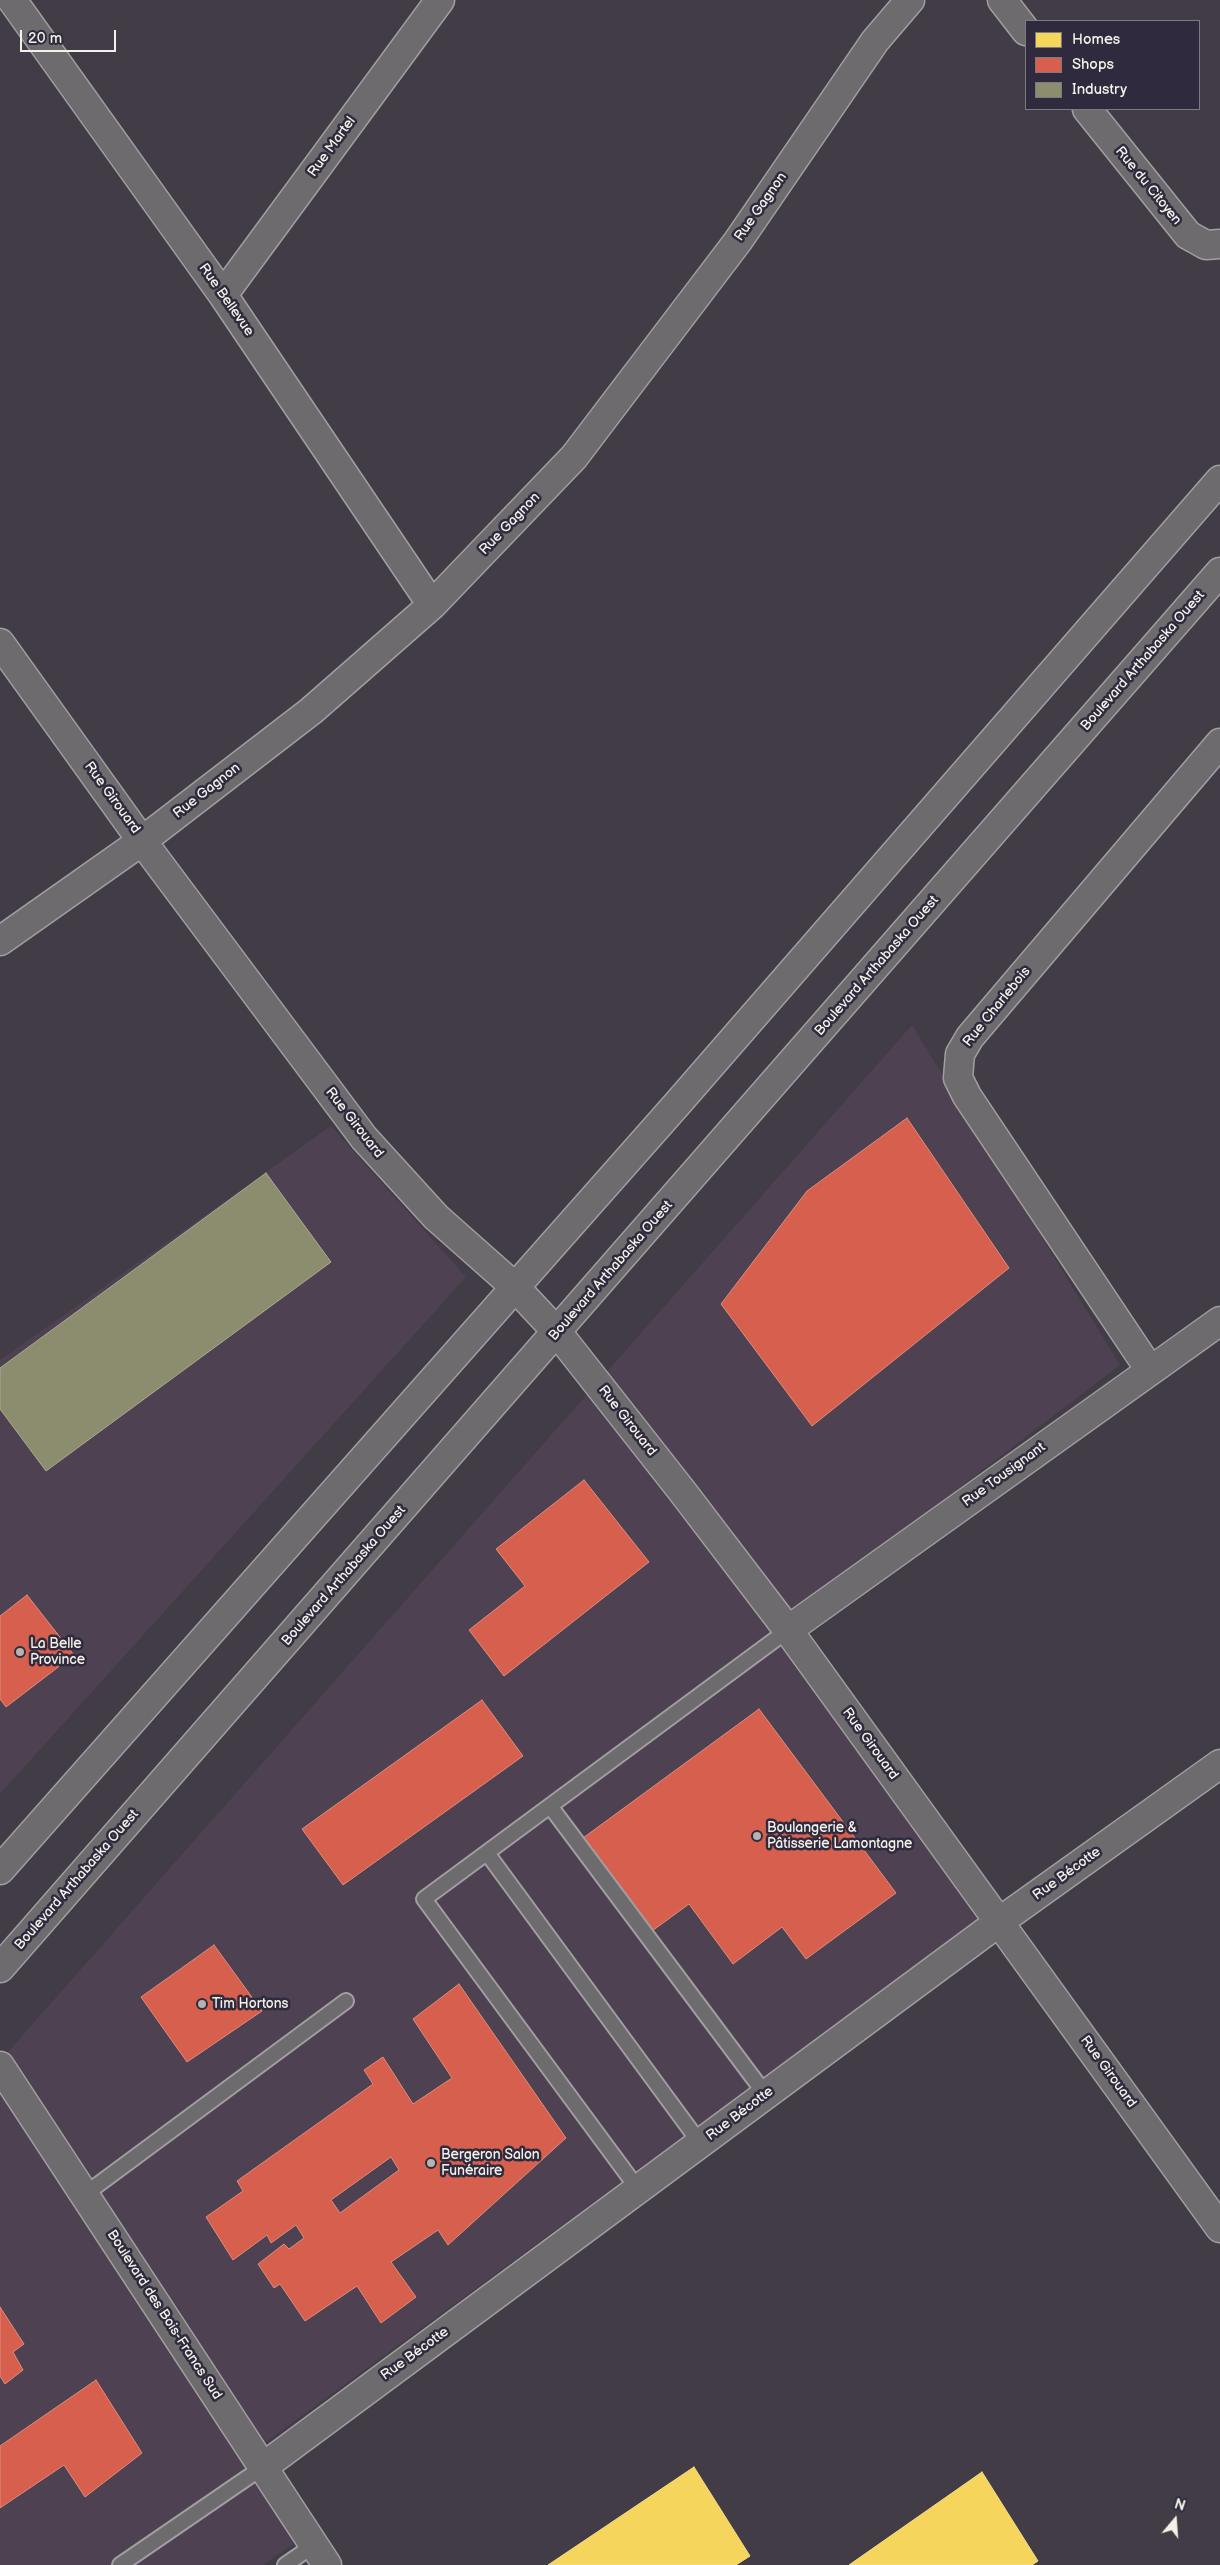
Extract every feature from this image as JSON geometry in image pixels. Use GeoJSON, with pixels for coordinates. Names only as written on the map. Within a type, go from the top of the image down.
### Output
{"type":"FeatureCollection","features":[{"type":"Feature","properties":{"kind":"street","name":"Rue Bellevue"},"geometry":{"type":"LineString","coordinates":[[12,0],[223,295],[432,605]]}},
{"type":"Feature","properties":{"kind":"street","name":"Rue Martel"},"geometry":{"type":"LineString","coordinates":[[223,295],[440,0]]}},
{"type":"Feature","properties":{"kind":"street","name":"Rue Gagnon"},"geometry":{"type":"LineString","coordinates":[[0,941],[142,841],[311,711],[432,605],[574,457],[738,242],[875,41],[910,0]]}},
{"type":"Feature","properties":{"kind":"street"},"geometry":{"type":"LineString","coordinates":[[1002,0],[1025,30]]}},
{"type":"Feature","properties":{"kind":"street","name":"Rue du Citoyen"},"geometry":{"type":"LineString","coordinates":[[1088,110],[1188,235],[1206,245],[1220,244]]}},
{"type":"Feature","properties":{"kind":"street"},"geometry":{"type":"LineString","coordinates":[[0,1870],[515,1287],[1220,480]]}},
{"type":"Feature","properties":{"kind":"street","name":"Boulevard Arthabaska Ouest"},"geometry":{"type":"LineString","coordinates":[[0,1968],[558,1332],[1220,572]]}},
{"type":"Feature","properties":{"kind":"street","name":"Rue Girouard"},"geometry":{"type":"LineString","coordinates":[[0,643],[142,841],[364,1138],[436,1218],[515,1287],[558,1332],[788,1630],[999,1922],[1212,2199],[1220,2228]]}},
{"type":"Feature","properties":{"kind":"street","name":"Rue Charlebois"},"geometry":{"type":"LineString","coordinates":[[1150,1370],[968,1096],[958,1078],[960,1054],[970,1037],[1220,743]]}},
{"type":"Feature","properties":{"kind":"street","name":"Rue Tousignant"},"geometry":{"type":"LineString","coordinates":[[788,1630],[1220,1320]]}},
{"type":"Feature","properties":{"kind":"street","name":"Rue Bécotte"},"geometry":{"type":"LineString","coordinates":[[263,2467],[999,1922],[1220,1764]]}},
{"type":"Feature","properties":{"kind":"street","name":"Boulevard des Bois-Francs Sud"},"geometry":{"type":"LineString","coordinates":[[0,2066],[321,2555]]}},
{"type":"Feature","properties":{"kind":"lane"},"geometry":{"type":"LineString","coordinates":[[638,2189],[424,1899],[788,1630]]}},
{"type":"Feature","properties":{"kind":"lane"},"geometry":{"type":"LineString","coordinates":[[550,1806],[766,2095]]}},
{"type":"Feature","properties":{"kind":"lane"},"geometry":{"type":"LineString","coordinates":[[487,1853],[700,2144]]}},
{"type":"Feature","properties":{"kind":"lane"},"geometry":{"type":"LineString","coordinates":[[84,2195],[346,2001]]}},
{"type":"Feature","properties":{"kind":"lane"},"geometry":{"type":"LineString","coordinates":[[120,2565],[263,2467]]}},
{"type":"Feature","properties":{"kind":"lane"},"geometry":{"type":"LineString","coordinates":[[285,2565],[321,2555]]}},
{"type":"Feature","properties":{"kind":"shaded area"},"geometry":{"type":"Polygon","coordinates":[[[912,1025],[1120,1365],[772,1631],[980,1919],[243,2459],[294,2544],[263,2565],[0,2565],[0,2061],[912,1025]]]}},
{"type":"Feature","properties":{"kind":"shaded area"},"geometry":{"type":"Polygon","coordinates":[[[331,1126],[466,1277],[0,1794],[0,1360],[331,1126]]]}},
{"type":"Feature","properties":{"kind":"building: Homes"},"geometry":{"type":"Polygon","coordinates":[[[694,2467],[750,2556],[736,2565],[548,2565],[694,2467]]]}},
{"type":"Feature","properties":{"kind":"building: Homes"},"geometry":{"type":"Polygon","coordinates":[[[982,2472],[1038,2561],[1032,2565],[849,2565],[982,2472]]]}},
{"type":"Feature","properties":{"kind":"building: Shops"},"geometry":{"type":"Polygon","coordinates":[[[907,1118],[1009,1268],[812,1426],[721,1304],[807,1191],[907,1118]]]}},
{"type":"Feature","properties":{"kind":"building: Shops"},"geometry":{"type":"Polygon","coordinates":[[[584,1480],[649,1562],[504,1676],[469,1630],[525,1586],[496,1549],[584,1480]]]}},
{"type":"Feature","properties":{"kind":"building: Shops"},"geometry":{"type":"Polygon","coordinates":[[[27,1595],[74,1655],[6,1707],[0,1699],[0,1616],[27,1595]]]}},
{"type":"Feature","properties":{"kind":"building: Shops"},"geometry":{"type":"Polygon","coordinates":[[[482,1700],[523,1756],[343,1885],[302,1829],[482,1700]]]}},
{"type":"Feature","properties":{"kind":"building: Shops"},"geometry":{"type":"Polygon","coordinates":[[[759,1709],[896,1893],[806,1959],[782,1927],[733,1964],[689,1904],[652,1931],[583,1838],[759,1709]]]}},
{"type":"Feature","properties":{"kind":"building: Shops","name":"Tim Hortons"},"geometry":{"type":"Polygon","coordinates":[[[214,1945],[262,2011],[187,2062],[141,1997],[214,1945]]]}},
{"type":"Feature","properties":{"kind":"building: Shops"},"geometry":{"type":"Polygon","coordinates":[[[459,1984],[566,2138],[448,2245],[438,2230],[391,2262],[416,2297],[381,2323],[357,2286],[305,2321],[280,2284],[274,2288],[258,2264],[284,2244],[289,2249],[304,2238],[296,2225],[271,2243],[267,2235],[233,2260],[206,2217],[243,2191],[237,2181],[373,2084],[364,2070],[383,2057],[413,2104],[452,2078],[413,2019],[459,1984]],[[391,2157],[331,2200],[340,2213],[399,2170],[391,2157]]]}},
{"type":"Feature","properties":{"kind":"building: Shops"},"geometry":{"type":"Polygon","coordinates":[[[0,2307],[24,2344],[13,2352],[23,2370],[5,2384],[0,2376],[0,2307]]]}},
{"type":"Feature","properties":{"kind":"building: Shops"},"geometry":{"type":"Polygon","coordinates":[[[96,2380],[142,2453],[85,2497],[64,2465],[0,2508],[0,2446],[96,2380]]]}},
{"type":"Feature","properties":{"kind":"building: Industry"},"geometry":{"type":"Polygon","coordinates":[[[266,1173],[331,1262],[46,1471],[0,1409],[0,1368],[266,1173]]]}},
{"type":"Feature","properties":{"kind":"place","name":"La Belle Province"},"geometry":{"type":"Point","coordinates":[20,1652]}},
{"type":"Feature","properties":{"kind":"place","name":"Boulangerie & Pâtisserie Lamontagne"},"geometry":{"type":"Point","coordinates":[757,1836]}},
{"type":"Feature","properties":{"kind":"place","name":"Tim Hortons"},"geometry":{"type":"Point","coordinates":[202,2004]}},
{"type":"Feature","properties":{"kind":"place","name":"Bergeron Salon Funéraire"},"geometry":{"type":"Point","coordinates":[431,2163]}}]}
